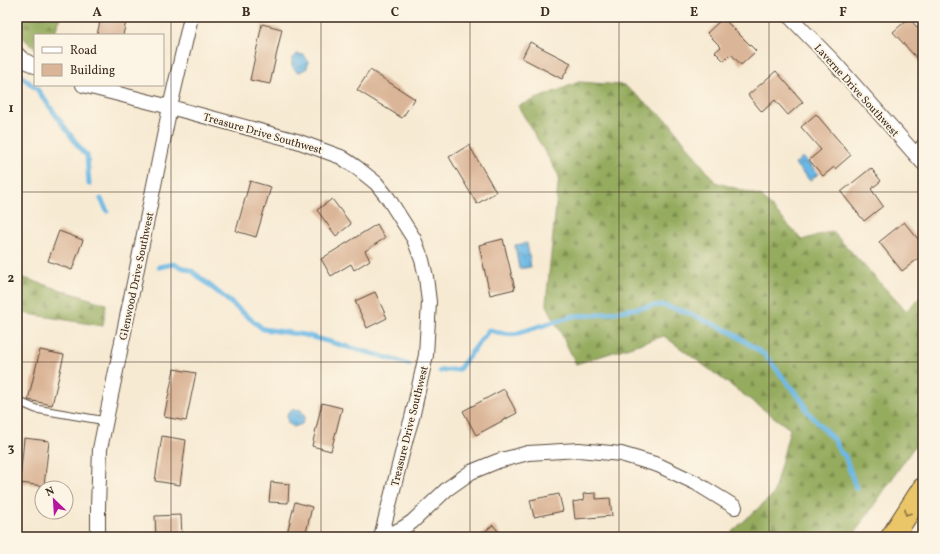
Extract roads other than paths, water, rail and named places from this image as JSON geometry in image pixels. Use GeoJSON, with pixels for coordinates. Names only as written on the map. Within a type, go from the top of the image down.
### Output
{"type":"FeatureCollection","features":[{"type":"Feature","properties":{"kind":"highway"},"geometry":{"type":"LineString","coordinates":[[892,537],[923,489]]}},
{"type":"Feature","properties":{"kind":"street","name":"Glenwood Drive Southwest"},"geometry":{"type":"LineString","coordinates":[[98,537],[100,449],[170,107],[191,17]]}},
{"type":"Feature","properties":{"kind":"street","name":"Laverne Drive Southwest"},"geometry":{"type":"LineString","coordinates":[[790,17],[833,61],[923,163]]}},
{"type":"Feature","properties":{"kind":"street"},"geometry":{"type":"LineString","coordinates":[[17,54],[22,59],[34,65]]}},
{"type":"Feature","properties":{"kind":"street","name":"Treasure Drive Southwest"},"geometry":{"type":"LineString","coordinates":[[87,86],[297,141],[341,157],[376,183],[388,198],[414,239],[422,260],[429,302],[426,355],[412,418],[381,536]]}},
{"type":"Feature","properties":{"kind":"street"},"geometry":{"type":"LineString","coordinates":[[381,536],[393,533],[412,522],[447,489],[471,472],[498,461],[528,453],[579,450],[621,454],[658,465],[696,483],[735,506]]}},
{"type":"Feature","properties":{"kind":"lane"},"geometry":{"type":"LineString","coordinates":[[913,152],[923,141]]}},
{"type":"Feature","properties":{"kind":"lane"},"geometry":{"type":"LineString","coordinates":[[17,398],[22,403],[36,409],[106,422]]}},
{"type":"Feature","properties":{"kind":"water"},"geometry":{"type":"Polygon","coordinates":[[[297,54],[304,55],[308,61],[307,68],[300,72],[296,71],[292,66],[292,58],[297,54]]]}},
{"type":"Feature","properties":{"kind":"water"},"geometry":{"type":"Polygon","coordinates":[[[803,157],[818,174],[810,181],[795,164],[803,157]]]}},
{"type":"Feature","properties":{"kind":"water"},"geometry":{"type":"Polygon","coordinates":[[[527,243],[531,267],[519,269],[515,245],[527,243]]]}},
{"type":"Feature","properties":{"kind":"water"},"geometry":{"type":"Polygon","coordinates":[[[293,409],[301,410],[305,417],[302,424],[294,427],[288,423],[287,414],[293,409]]]}},
{"type":"Feature","properties":{"kind":"waterway"},"geometry":{"type":"LineString","coordinates":[[17,73],[37,89],[82,151],[87,155],[89,184]]}},
{"type":"Feature","properties":{"kind":"waterway"},"geometry":{"type":"LineString","coordinates":[[101,199],[107,211]]}},
{"type":"Feature","properties":{"kind":"waterway"},"geometry":{"type":"LineString","coordinates":[[159,267],[173,264],[192,271],[263,329],[305,335],[409,365]]}},
{"type":"Feature","properties":{"kind":"waterway"},"geometry":{"type":"LineString","coordinates":[[440,371],[459,369],[489,330],[515,334],[573,316],[596,315],[662,305],[686,312],[731,332],[765,355],[803,402],[807,411],[835,441],[840,452],[845,456],[856,488]]}}]}
